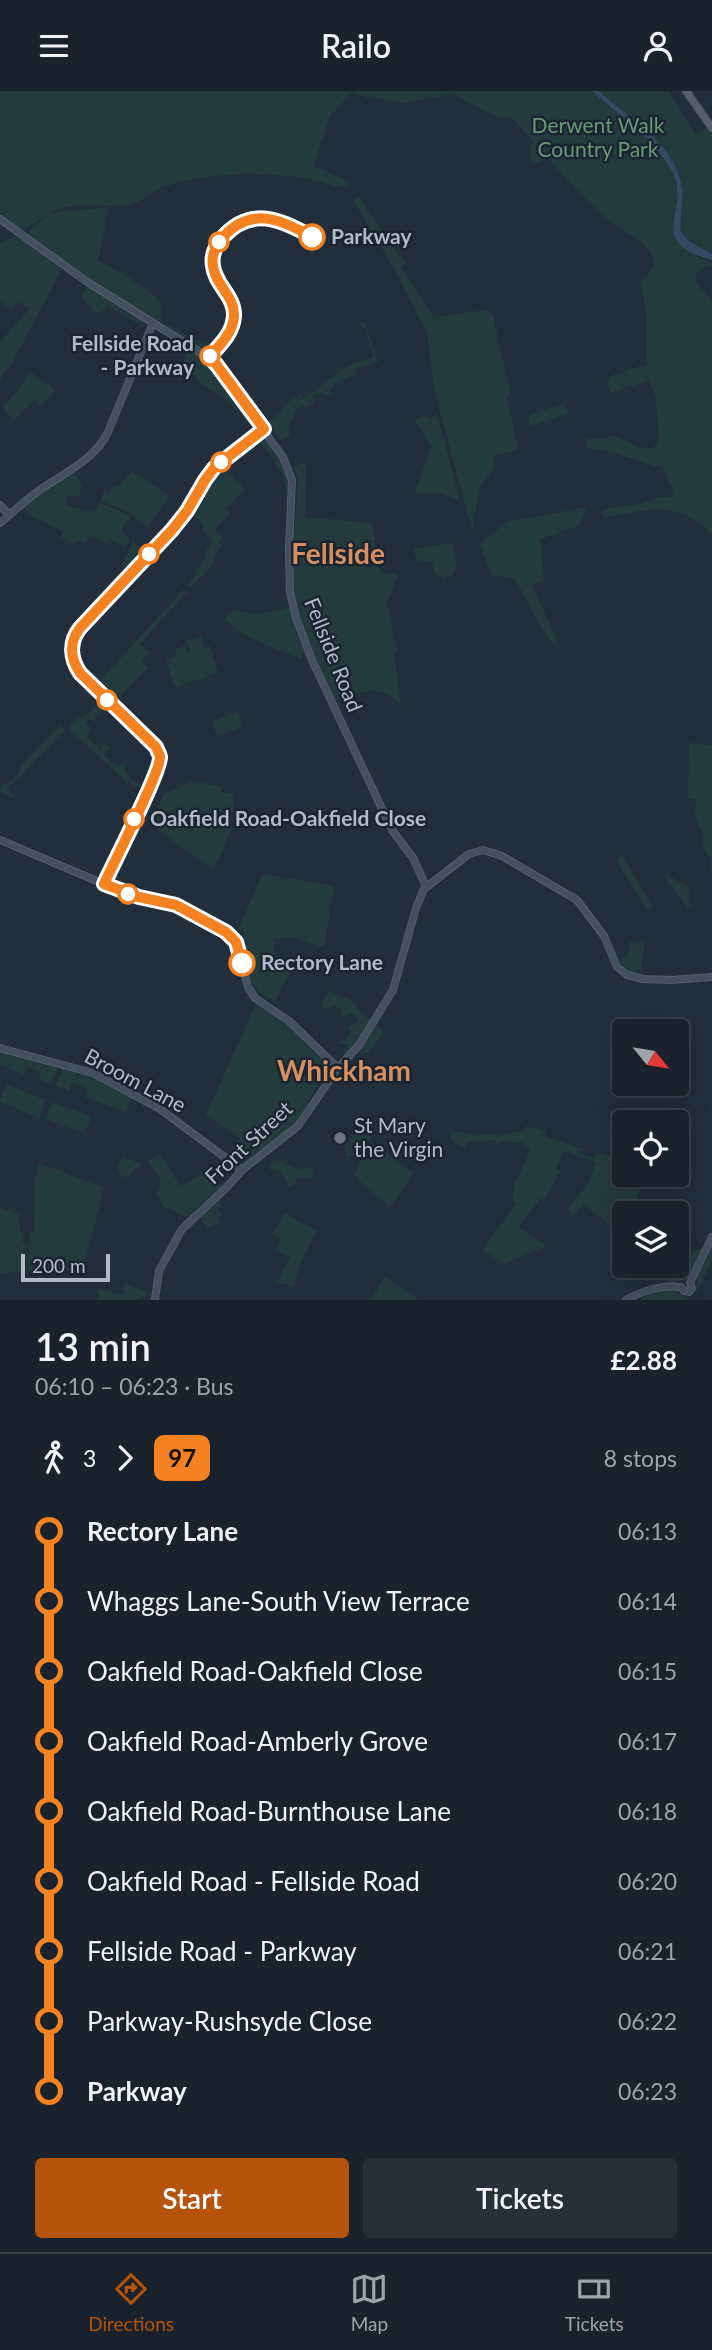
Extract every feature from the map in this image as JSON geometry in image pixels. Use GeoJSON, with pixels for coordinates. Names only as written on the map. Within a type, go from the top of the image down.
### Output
{"type":"FeatureCollection","features":[{"type":"Feature","properties":{"kind":"main road"},"geometry":{"type":"LineString","coordinates":[[686,91],[712,128]]}},
{"type":"Feature","properties":{"kind":"street","name":"Fellside Road"},"geometry":{"type":"LineString","coordinates":[[0,219],[86,281],[214,361],[286,463],[292,480],[290,591],[299,627],[392,830],[413,858],[426,886]]}},
{"type":"Feature","properties":{"kind":"street"},"geometry":{"type":"LineString","coordinates":[[0,523],[35,493],[89,457],[100,446],[153,323]]}},
{"type":"Feature","properties":{"kind":"street"},"geometry":{"type":"LineString","coordinates":[[104,884],[149,789],[160,756],[156,747],[77,670],[72,657],[73,640],[80,628],[180,520],[214,468],[264,429]]}},
{"type":"Feature","properties":{"kind":"street"},"geometry":{"type":"LineString","coordinates":[[0,505],[9,515]]}},
{"type":"Feature","properties":{"kind":"street"},"geometry":{"type":"LineString","coordinates":[[0,840],[139,897],[181,907],[229,933],[235,939],[248,987],[255,998],[289,1021],[338,1068]]}},
{"type":"Feature","properties":{"kind":"street"},"geometry":{"type":"LineString","coordinates":[[426,886],[474,852],[495,853],[577,900],[604,936],[622,973],[643,979],[712,977]]}},
{"type":"Feature","properties":{"kind":"street","name":"Front Street"},"geometry":{"type":"LineString","coordinates":[[155,1300],[159,1271],[182,1229],[242,1170],[298,1126],[338,1068],[359,1045],[393,990],[416,908],[426,886]]}},
{"type":"Feature","properties":{"kind":"street","name":"Broom Lane"},"geometry":{"type":"LineString","coordinates":[[0,1048],[93,1073],[160,1109],[242,1170]]}},
{"type":"Feature","properties":{"kind":"street"},"geometry":{"type":"LineString","coordinates":[[692,1300],[690,1283],[712,1237]]}},
{"type":"Feature","properties":{"kind":"street"},"geometry":{"type":"LineString","coordinates":[[626,1300],[654,1288],[681,1287],[684,1283],[690,1283]]}},
{"type":"Feature","properties":{"kind":"street"},"geometry":{"type":"LineString","coordinates":[[681,1287],[689,1292]]}},
{"type":"Feature","properties":{"kind":"green space","name":"Derwent Walk Country Park"},"geometry":{"type":"Polygon","coordinates":[[[0,91],[592,91],[641,133],[664,158],[672,170],[677,188],[673,221],[696,256],[710,262],[712,267],[704,267],[695,274],[698,284],[712,301],[712,535],[700,523],[665,510],[604,517],[599,512],[669,497],[674,492],[663,468],[585,447],[587,439],[605,439],[613,435],[640,448],[653,448],[659,442],[656,401],[650,380],[610,393],[607,381],[611,376],[647,364],[647,316],[640,282],[651,270],[653,259],[644,245],[597,209],[548,158],[532,165],[530,154],[533,141],[510,116],[500,119],[452,94],[402,103],[365,97],[353,92],[330,116],[315,162],[315,167],[348,181],[349,184],[340,188],[299,177],[231,175],[167,186],[129,205],[66,207],[50,213],[109,207],[98,261],[131,279],[160,302],[163,313],[160,323],[90,281],[26,234],[49,214],[21,231],[0,216],[0,91]]]}},
{"type":"Feature","properties":{"kind":"green space"},"geometry":{"type":"Polygon","coordinates":[[[599,91],[668,91],[696,135],[709,127],[712,133],[712,254],[690,242],[681,232],[682,189],[677,169],[669,156],[647,132],[599,91]]]}},
{"type":"Feature","properties":{"kind":"green space"},"geometry":{"type":"Polygon","coordinates":[[[359,197],[397,253],[407,263],[400,266],[434,317],[486,310],[492,313],[511,393],[507,397],[518,450],[493,456],[494,468],[479,488],[472,531],[435,393],[427,332],[393,267],[353,200],[359,197]]]}},
{"type":"Feature","properties":{"kind":"green space"},"geometry":{"type":"Polygon","coordinates":[[[20,235],[63,267],[0,381],[0,342],[29,309],[18,302],[11,310],[0,299],[0,244],[20,235]]]}},
{"type":"Feature","properties":{"kind":"green space"},"geometry":{"type":"Polygon","coordinates":[[[88,285],[146,322],[141,325],[109,307],[99,313],[92,310],[82,297],[88,285]]]}},
{"type":"Feature","properties":{"kind":"green space"},"geometry":{"type":"Polygon","coordinates":[[[357,323],[366,325],[378,362],[356,368],[357,374],[332,384],[333,388],[329,390],[331,394],[313,395],[315,403],[296,409],[288,429],[290,436],[282,441],[268,422],[283,410],[281,407],[300,394],[304,398],[349,365],[373,357],[366,329],[357,323]]]}},
{"type":"Feature","properties":{"kind":"green space"},"geometry":{"type":"Polygon","coordinates":[[[167,324],[194,339],[214,344],[208,350],[166,327],[167,324]]]}},
{"type":"Feature","properties":{"kind":"green space"},"geometry":{"type":"Polygon","coordinates":[[[189,348],[210,360],[251,417],[250,421],[181,367],[189,348]]]}},
{"type":"Feature","properties":{"kind":"green space"},"geometry":{"type":"Polygon","coordinates":[[[30,372],[56,390],[40,406],[34,400],[13,421],[2,407],[30,372]]]}},
{"type":"Feature","properties":{"kind":"green space"},"geometry":{"type":"Polygon","coordinates":[[[566,402],[568,414],[529,427],[529,415],[566,402]]]}},
{"type":"Feature","properties":{"kind":"green space"},"geometry":{"type":"Polygon","coordinates":[[[437,414],[460,500],[437,493],[415,493],[431,446],[415,420],[423,416],[430,419],[437,414]]]}},
{"type":"Feature","properties":{"kind":"green space"},"geometry":{"type":"Polygon","coordinates":[[[261,435],[281,457],[287,472],[289,489],[286,490],[283,475],[274,463],[276,461],[257,440],[246,448],[248,452],[244,455],[240,453],[240,450],[261,435]]]}},
{"type":"Feature","properties":{"kind":"green space"},"geometry":{"type":"Polygon","coordinates":[[[234,454],[237,455],[224,468],[245,489],[226,509],[230,513],[215,529],[222,537],[219,542],[221,546],[214,557],[215,562],[190,588],[187,585],[197,575],[195,572],[206,558],[204,554],[213,541],[202,529],[204,526],[190,512],[213,473],[234,454]]]}},
{"type":"Feature","properties":{"kind":"green space"},"geometry":{"type":"Polygon","coordinates":[[[306,462],[305,517],[372,523],[380,572],[398,574],[387,604],[397,650],[394,654],[401,705],[378,691],[363,692],[336,700],[307,637],[299,615],[293,581],[298,476],[292,467],[306,462]]]}},
{"type":"Feature","properties":{"kind":"green space"},"geometry":{"type":"Polygon","coordinates":[[[74,471],[82,485],[79,496],[67,496],[67,506],[94,512],[100,503],[131,516],[121,530],[130,541],[126,548],[109,538],[106,543],[90,536],[85,543],[78,540],[74,544],[61,537],[64,532],[31,515],[23,507],[51,483],[74,471]]]}},
{"type":"Feature","properties":{"kind":"green space"},"geometry":{"type":"Polygon","coordinates":[[[132,472],[170,496],[147,527],[125,510],[101,501],[104,490],[110,493],[114,486],[119,486],[132,472]]]}},
{"type":"Feature","properties":{"kind":"green space"},"geometry":{"type":"Polygon","coordinates":[[[587,507],[579,526],[540,539],[544,579],[532,585],[559,645],[553,644],[515,579],[491,575],[480,544],[506,522],[587,507]]]}},
{"type":"Feature","properties":{"kind":"green space"},"geometry":{"type":"Polygon","coordinates":[[[133,542],[145,555],[129,571],[121,565],[133,542]]]}},
{"type":"Feature","properties":{"kind":"green space"},"geometry":{"type":"Polygon","coordinates":[[[453,543],[456,569],[444,579],[434,572],[432,561],[418,562],[413,549],[453,543]]]}},
{"type":"Feature","properties":{"kind":"green space"},"geometry":{"type":"Polygon","coordinates":[[[184,589],[187,592],[140,644],[150,653],[141,661],[148,668],[114,702],[95,686],[184,589]]]}},
{"type":"Feature","properties":{"kind":"green space"},"geometry":{"type":"Polygon","coordinates":[[[289,607],[305,652],[301,660],[241,633],[224,619],[234,609],[254,613],[289,607]]]}},
{"type":"Feature","properties":{"kind":"green space"},"geometry":{"type":"Polygon","coordinates":[[[201,636],[204,647],[194,651],[210,646],[218,673],[175,687],[166,660],[177,657],[175,649],[185,646],[187,653],[190,653],[186,641],[201,636]]]}},
{"type":"Feature","properties":{"kind":"green space"},"geometry":{"type":"Polygon","coordinates":[[[101,697],[108,704],[93,721],[89,719],[85,723],[92,729],[86,736],[100,749],[106,743],[110,748],[104,755],[118,767],[123,762],[127,766],[124,771],[133,781],[146,787],[145,790],[129,783],[124,784],[126,781],[68,728],[79,715],[82,718],[96,706],[101,697]]]}},
{"type":"Feature","properties":{"kind":"green space"},"geometry":{"type":"Polygon","coordinates":[[[238,712],[243,727],[217,736],[212,721],[238,712]]]}},
{"type":"Feature","properties":{"kind":"green space"},"geometry":{"type":"Polygon","coordinates":[[[60,726],[65,730],[7,787],[15,799],[0,792],[2,785],[18,774],[21,765],[60,726]]]}},
{"type":"Feature","properties":{"kind":"green space"},"geometry":{"type":"Polygon","coordinates":[[[689,743],[712,745],[712,873],[710,858],[704,848],[701,830],[695,817],[696,800],[688,798],[689,743]]]}},
{"type":"Feature","properties":{"kind":"green space"},"geometry":{"type":"Polygon","coordinates":[[[194,781],[222,787],[222,792],[234,794],[231,830],[214,870],[150,824],[164,794],[194,781]]]}},
{"type":"Feature","properties":{"kind":"green space"},"geometry":{"type":"Polygon","coordinates":[[[622,855],[653,907],[647,910],[616,860],[622,855]]]}},
{"type":"Feature","properties":{"kind":"green space"},"geometry":{"type":"Polygon","coordinates":[[[263,874],[334,886],[324,947],[291,937],[275,939],[273,952],[285,959],[287,957],[296,960],[275,1001],[260,992],[252,982],[243,953],[244,931],[238,929],[263,874]]]}},
{"type":"Feature","properties":{"kind":"green space"},"geometry":{"type":"Polygon","coordinates":[[[665,874],[691,888],[689,899],[692,907],[687,907],[664,877],[665,874]]]}},
{"type":"Feature","properties":{"kind":"green space"},"geometry":{"type":"Polygon","coordinates":[[[645,941],[639,977],[626,973],[619,966],[620,961],[628,954],[630,942],[645,941]]]}},
{"type":"Feature","properties":{"kind":"green space"},"geometry":{"type":"Polygon","coordinates":[[[329,991],[355,1002],[357,1008],[370,1019],[364,1034],[346,1055],[343,1053],[348,1045],[339,1043],[349,1036],[347,1026],[354,1025],[358,1020],[352,1012],[342,1017],[341,1009],[333,1005],[329,1010],[322,1007],[329,991]]]}},
{"type":"Feature","properties":{"kind":"green space"},"geometry":{"type":"Polygon","coordinates":[[[256,1004],[286,1024],[329,1063],[329,1066],[292,1125],[243,1164],[227,1155],[240,1139],[206,1115],[256,1004]]]}},
{"type":"Feature","properties":{"kind":"green space"},"geometry":{"type":"Polygon","coordinates":[[[376,1026],[384,1032],[369,1052],[357,1055],[376,1026]]]}},
{"type":"Feature","properties":{"kind":"green space"},"geometry":{"type":"Polygon","coordinates":[[[0,1051],[59,1066],[51,1084],[39,1080],[41,1071],[27,1066],[24,1074],[0,1065],[0,1051]]]}},
{"type":"Feature","properties":{"kind":"green space"},"geometry":{"type":"Polygon","coordinates":[[[63,1067],[77,1070],[77,1085],[72,1083],[69,1091],[56,1086],[63,1067]]]}},
{"type":"Feature","properties":{"kind":"green space"},"geometry":{"type":"Polygon","coordinates":[[[78,1070],[132,1097],[126,1112],[85,1097],[87,1089],[78,1085],[78,1070]]]}},
{"type":"Feature","properties":{"kind":"green space"},"geometry":{"type":"Polygon","coordinates":[[[6,1084],[46,1100],[39,1118],[0,1102],[6,1084]]]}},
{"type":"Feature","properties":{"kind":"green space"},"geometry":{"type":"Polygon","coordinates":[[[52,1102],[91,1117],[85,1134],[45,1119],[52,1102]]]}},
{"type":"Feature","properties":{"kind":"green space"},"geometry":{"type":"Polygon","coordinates":[[[526,1126],[545,1132],[545,1137],[584,1149],[582,1154],[593,1158],[596,1153],[612,1156],[612,1187],[641,1187],[636,1201],[612,1201],[612,1227],[584,1204],[574,1215],[567,1209],[588,1184],[596,1162],[563,1151],[556,1169],[560,1171],[544,1201],[523,1191],[539,1200],[519,1227],[546,1246],[505,1264],[482,1250],[517,1203],[513,1200],[514,1185],[531,1149],[523,1143],[502,1141],[499,1144],[493,1140],[467,1142],[466,1149],[450,1139],[451,1131],[477,1134],[524,1131],[526,1126]]]}},
{"type":"Feature","properties":{"kind":"green space"},"geometry":{"type":"Polygon","coordinates":[[[356,1133],[372,1136],[361,1156],[345,1156],[346,1145],[356,1133]]]}},
{"type":"Feature","properties":{"kind":"green space"},"geometry":{"type":"Polygon","coordinates":[[[371,1142],[414,1173],[390,1207],[354,1174],[371,1142]]]}},
{"type":"Feature","properties":{"kind":"green space"},"geometry":{"type":"Polygon","coordinates":[[[159,1155],[180,1186],[199,1176],[202,1170],[220,1184],[231,1178],[187,1217],[163,1206],[157,1195],[161,1179],[147,1162],[159,1155]]]}},
{"type":"Feature","properties":{"kind":"green space"},"geometry":{"type":"Polygon","coordinates":[[[122,1156],[142,1164],[126,1178],[119,1174],[118,1167],[122,1156]]]}},
{"type":"Feature","properties":{"kind":"green space"},"geometry":{"type":"Polygon","coordinates":[[[273,1159],[298,1169],[312,1167],[315,1173],[312,1179],[297,1179],[294,1185],[289,1187],[282,1173],[269,1169],[273,1159]]]}},
{"type":"Feature","properties":{"kind":"green space"},"geometry":{"type":"Polygon","coordinates":[[[39,1163],[104,1188],[83,1270],[28,1272],[39,1163]]]}},
{"type":"Feature","properties":{"kind":"green space"},"geometry":{"type":"Polygon","coordinates":[[[219,1200],[222,1204],[217,1209],[222,1214],[217,1217],[222,1222],[207,1229],[200,1217],[219,1200]]]}},
{"type":"Feature","properties":{"kind":"green space"},"geometry":{"type":"Polygon","coordinates":[[[0,1207],[19,1214],[22,1241],[26,1244],[24,1272],[0,1273],[0,1207]]]}},
{"type":"Feature","properties":{"kind":"green space"},"geometry":{"type":"Polygon","coordinates":[[[285,1213],[317,1231],[301,1261],[294,1286],[277,1282],[290,1257],[276,1249],[281,1239],[272,1234],[285,1213]]]}},
{"type":"Feature","properties":{"kind":"green space"},"geometry":{"type":"Polygon","coordinates":[[[700,1248],[703,1252],[689,1276],[689,1256],[700,1248]]]}},
{"type":"Feature","properties":{"kind":"green space"},"geometry":{"type":"Polygon","coordinates":[[[712,1248],[712,1260],[696,1296],[698,1277],[712,1248]]]}},
{"type":"Feature","properties":{"kind":"green space"},"geometry":{"type":"Polygon","coordinates":[[[385,1277],[419,1300],[371,1300],[385,1277]]]}},
{"type":"Feature","properties":{"kind":"green space"},"geometry":{"type":"Polygon","coordinates":[[[669,1278],[686,1278],[652,1286],[664,1283],[669,1278]]]}},
{"type":"Feature","properties":{"kind":"green space"},"geometry":{"type":"Polygon","coordinates":[[[126,1283],[152,1294],[153,1300],[148,1295],[136,1300],[99,1300],[98,1289],[125,1295],[123,1288],[126,1283]]]}},
{"type":"Feature","properties":{"kind":"green space"},"geometry":{"type":"Polygon","coordinates":[[[665,1290],[676,1291],[687,1300],[642,1300],[641,1297],[665,1290]]]}},
{"type":"Feature","properties":{"kind":"water"},"geometry":{"type":"Polygon","coordinates":[[[592,91],[599,91],[648,131],[669,155],[682,189],[681,232],[690,242],[712,254],[712,260],[691,253],[679,244],[674,234],[677,185],[664,159],[635,128],[592,91]]]}},
{"type":"Feature","properties":{"kind":"bus line","name":"97"},"geometry":{"type":"LineString","coordinates":[[242,963],[231,935],[185,908],[155,902],[104,884],[149,789],[160,756],[156,747],[77,670],[71,649],[76,633],[172,530],[214,468],[264,429],[209,357],[229,333],[234,318],[230,299],[213,269],[212,260],[217,245],[234,225],[251,218],[276,221],[312,237]]}},
{"type":"Feature","properties":{"kind":"place","name":"Parkway"},"geometry":{"type":"Point","coordinates":[312,237]}},
{"type":"Feature","properties":{"kind":"place","name":"Fellside Road - Parkway"},"geometry":{"type":"Point","coordinates":[210,356]}},
{"type":"Feature","properties":{"kind":"place","name":"Oakfield Road-Oakfield Close"},"geometry":{"type":"Point","coordinates":[134,819]}},
{"type":"Feature","properties":{"kind":"place","name":"Rectory Lane"},"geometry":{"type":"Point","coordinates":[242,963]}},
{"type":"Feature","properties":{"kind":"place","name":"St Mary the Virgin"},"geometry":{"type":"Point","coordinates":[340,1138]}},
{"type":"Feature","properties":{"kind":"district","name":"Fellside"},"geometry":{"type":"Point","coordinates":[338,554]}},
{"type":"Feature","properties":{"kind":"district","name":"Whickham"},"geometry":{"type":"Point","coordinates":[344,1071]}}]}
